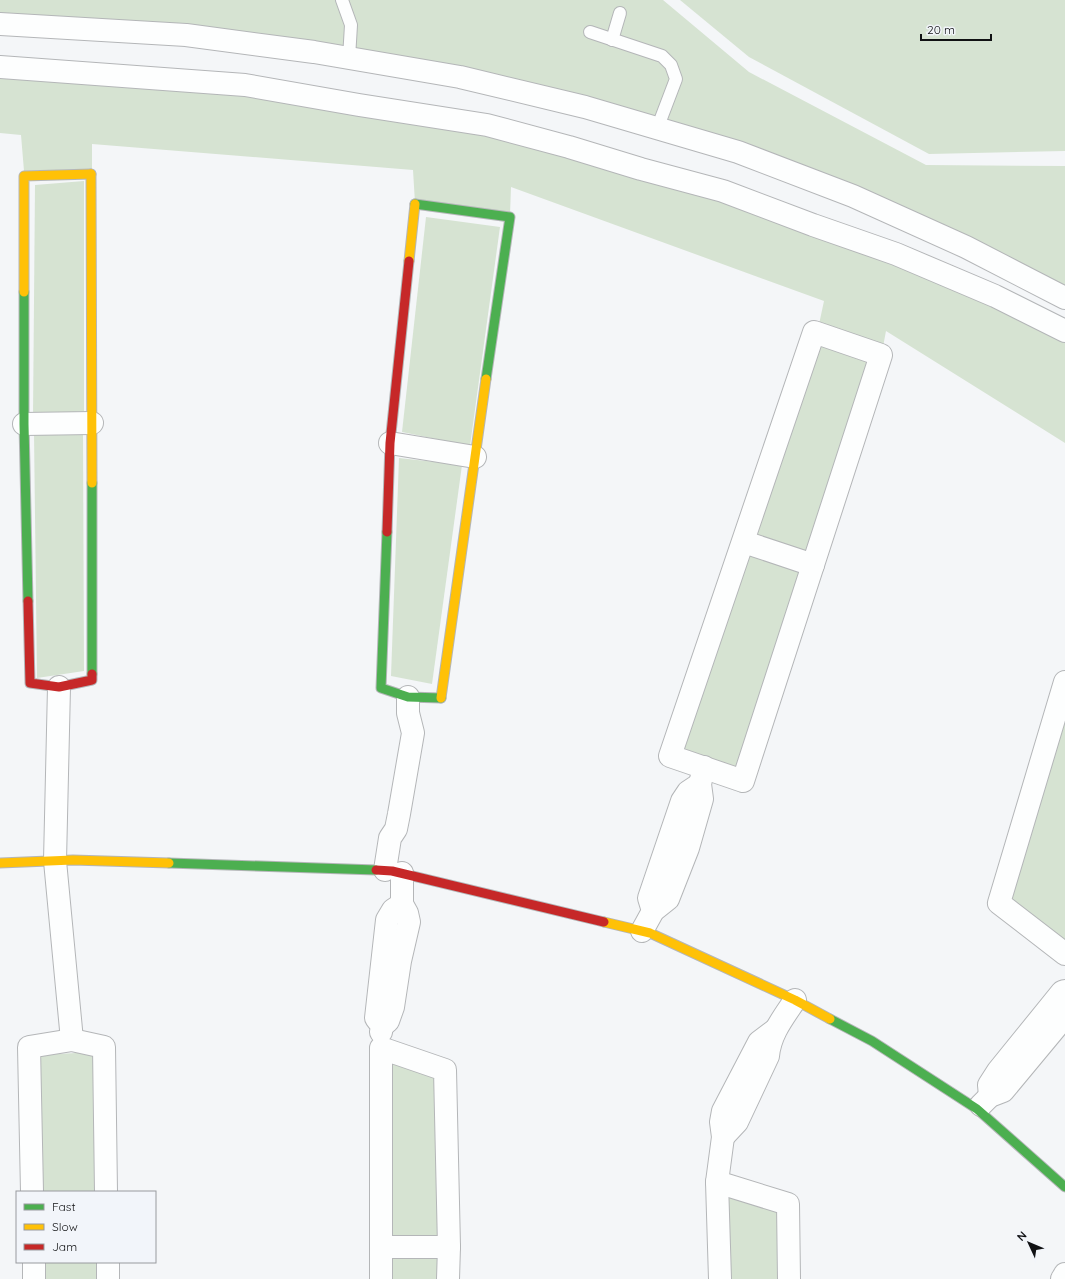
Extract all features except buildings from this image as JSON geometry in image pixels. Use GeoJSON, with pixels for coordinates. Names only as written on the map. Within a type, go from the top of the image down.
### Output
{"type":"FeatureCollection","features":[{"type":"Feature","properties":{"kind":"street"},"geometry":{"type":"LineString","coordinates":[[0,24],[186,35],[349,58],[460,77],[585,108],[738,152],[853,196],[966,246],[1065,298]]}},
{"type":"Feature","properties":{"kind":"street"},"geometry":{"type":"LineString","coordinates":[[0,67],[245,85],[486,125],[723,191],[896,254],[995,296],[1065,332]]}},
{"type":"Feature","properties":{"kind":"street"},"geometry":{"type":"LineString","coordinates":[[91,174],[92,423],[92,680],[59,687],[30,683],[24,424],[24,176],[91,174]]}},
{"type":"Feature","properties":{"kind":"street"},"geometry":{"type":"LineString","coordinates":[[415,204],[510,217],[475,456],[442,698],[408,705],[381,688],[390,442],[415,204]]}},
{"type":"Feature","properties":{"kind":"street"},"geometry":{"type":"LineString","coordinates":[[995,296],[1008,269]]}},
{"type":"Feature","properties":{"kind":"street"},"geometry":{"type":"LineString","coordinates":[[814,332],[881,355],[743,780],[702,776],[670,756],[744,542],[814,332]]}},
{"type":"Feature","properties":{"kind":"street"},"geometry":{"type":"LineString","coordinates":[[24,424],[92,423]]}},
{"type":"Feature","properties":{"kind":"street"},"geometry":{"type":"LineString","coordinates":[[390,442],[475,456]]}},
{"type":"Feature","properties":{"kind":"street"},"geometry":{"type":"LineString","coordinates":[[744,542],[813,565]]}},
{"type":"Feature","properties":{"kind":"street"},"geometry":{"type":"LineString","coordinates":[[1065,682],[1061,712],[999,903],[1065,954]]}},
{"type":"Feature","properties":{"kind":"street"},"geometry":{"type":"LineString","coordinates":[[59,687],[56,861],[72,1040]]}},
{"type":"Feature","properties":{"kind":"street"},"geometry":{"type":"LineString","coordinates":[[381,1279],[382,1026],[376,1018],[387,920],[392,910],[402,904],[393,872],[390,838],[384,826],[400,723],[408,705]]}},
{"type":"Feature","properties":{"kind":"street"},"geometry":{"type":"LineString","coordinates":[[642,931],[653,911],[649,898],[682,801],[702,776]]}},
{"type":"Feature","properties":{"kind":"street"},"geometry":{"type":"LineString","coordinates":[[0,863],[81,861],[393,872],[650,933],[794,1000],[984,1103],[1065,1187]]}},
{"type":"Feature","properties":{"kind":"street"},"geometry":{"type":"LineString","coordinates":[[984,1103],[989,1084],[998,1071],[1062,992],[1065,991]]}},
{"type":"Feature","properties":{"kind":"street"},"geometry":{"type":"LineString","coordinates":[[720,1279],[717,1182],[723,1137],[737,1122],[768,1056],[769,1046],[775,1030],[794,1000]]}},
{"type":"Feature","properties":{"kind":"street"},"geometry":{"type":"LineString","coordinates":[[984,1103],[1003,1091],[1062,1020],[1065,1014]]}},
{"type":"Feature","properties":{"kind":"street"},"geometry":{"type":"LineString","coordinates":[[32,1191],[29,1047],[72,1040],[104,1047],[106,1191]]}},
{"type":"Feature","properties":{"kind":"street"},"geometry":{"type":"LineString","coordinates":[[381,1048],[445,1070],[449,1247],[448,1279]]}},
{"type":"Feature","properties":{"kind":"street"},"geometry":{"type":"LineString","coordinates":[[717,1182],[788,1204],[789,1279]]}},
{"type":"Feature","properties":{"kind":"street"},"geometry":{"type":"LineString","coordinates":[[381,1248],[449,1247]]}},
{"type":"Feature","properties":{"kind":"street"},"geometry":{"type":"LineString","coordinates":[[34,1263],[34,1279]]}},
{"type":"Feature","properties":{"kind":"street"},"geometry":{"type":"LineString","coordinates":[[108,1263],[108,1279]]}},
{"type":"Feature","properties":{"kind":"street"},"geometry":{"type":"LineString","coordinates":[[1062,1279],[1065,1274]]}},
{"type":"Feature","properties":{"kind":"lane"},"geometry":{"type":"LineString","coordinates":[[342,0],[351,25],[349,58]]}},
{"type":"Feature","properties":{"kind":"lane"},"geometry":{"type":"LineString","coordinates":[[612,40],[620,13]]}},
{"type":"Feature","properties":{"kind":"lane"},"geometry":{"type":"LineString","coordinates":[[590,32],[662,56],[671,65],[676,79],[657,129]]}},
{"type":"Feature","properties":{"kind":"green space"},"geometry":{"type":"Polygon","coordinates":[[[0,0],[663,0],[749,72],[926,165],[1065,166],[1065,292],[854,195],[461,74],[0,22],[0,0]]]}},
{"type":"Feature","properties":{"kind":"green space"},"geometry":{"type":"Polygon","coordinates":[[[680,0],[1065,0],[1065,151],[929,154],[749,57],[680,0]]]}},
{"type":"Feature","properties":{"kind":"green space"},"geometry":{"type":"Polygon","coordinates":[[[0,72],[244,89],[486,130],[639,173],[809,230],[991,303],[1065,342],[1065,443],[886,331],[882,352],[818,329],[824,301],[511,187],[510,215],[415,203],[413,170],[92,144],[92,169],[24,171],[21,135],[0,133],[0,72]]]}},
{"type":"Feature","properties":{"kind":"green space"},"geometry":{"type":"Polygon","coordinates":[[[84,181],[84,411],[33,416],[35,185],[84,181]]]}},
{"type":"Feature","properties":{"kind":"green space"},"geometry":{"type":"Polygon","coordinates":[[[426,217],[500,227],[470,446],[402,432],[426,217]]]}},
{"type":"Feature","properties":{"kind":"green space"},"geometry":{"type":"Polygon","coordinates":[[[819,340],[874,358],[809,557],[752,538],[819,340]]]}},
{"type":"Feature","properties":{"kind":"green space"},"geometry":{"type":"Polygon","coordinates":[[[83,432],[84,671],[37,678],[34,434],[83,432]]]}},
{"type":"Feature","properties":{"kind":"green space"},"geometry":{"type":"Polygon","coordinates":[[[399,458],[462,465],[432,684],[391,676],[399,458]]]}},
{"type":"Feature","properties":{"kind":"green space"},"geometry":{"type":"Polygon","coordinates":[[[750,553],[803,571],[739,771],[678,752],[750,553]]]}},
{"type":"Feature","properties":{"kind":"green space"},"geometry":{"type":"Polygon","coordinates":[[[1065,719],[1065,947],[1006,900],[1065,719]]]}},
{"type":"Feature","properties":{"kind":"green space"},"geometry":{"type":"Polygon","coordinates":[[[94,1052],[98,1191],[41,1191],[39,1055],[94,1052]]]}},
{"type":"Feature","properties":{"kind":"green space"},"geometry":{"type":"Polygon","coordinates":[[[388,1062],[434,1078],[441,1238],[388,1240],[388,1062]]]}},
{"type":"Feature","properties":{"kind":"green space"},"geometry":{"type":"Polygon","coordinates":[[[727,1192],[779,1208],[781,1279],[727,1279],[727,1192]]]}},
{"type":"Feature","properties":{"kind":"green space"},"geometry":{"type":"Polygon","coordinates":[[[443,1253],[442,1279],[386,1279],[386,1255],[443,1253]]]}},
{"type":"Feature","properties":{"kind":"green space"},"geometry":{"type":"Polygon","coordinates":[[[43,1263],[100,1263],[100,1279],[43,1279],[43,1263]]]}},
{"type":"Feature","properties":{"kind":"traffic: fast"},"geometry":{"type":"LineString","coordinates":[[415,204],[510,217],[486,379]]}},
{"type":"Feature","properties":{"kind":"traffic: fast"},"geometry":{"type":"LineString","coordinates":[[24,292],[24,424],[28,601]]}},
{"type":"Feature","properties":{"kind":"traffic: fast"},"geometry":{"type":"LineString","coordinates":[[92,483],[92,674]]}},
{"type":"Feature","properties":{"kind":"traffic: fast"},"geometry":{"type":"LineString","coordinates":[[387,532],[381,688],[408,697],[441,698]]}},
{"type":"Feature","properties":{"kind":"traffic: fast"},"geometry":{"type":"LineString","coordinates":[[169,863],[376,870]]}},
{"type":"Feature","properties":{"kind":"traffic: fast"},"geometry":{"type":"LineString","coordinates":[[830,1019],[872,1041],[977,1109],[1065,1187]]}},
{"type":"Feature","properties":{"kind":"traffic: slow"},"geometry":{"type":"LineString","coordinates":[[91,174],[92,483]]}},
{"type":"Feature","properties":{"kind":"traffic: slow"},"geometry":{"type":"LineString","coordinates":[[24,292],[24,176],[91,174]]}},
{"type":"Feature","properties":{"kind":"traffic: slow"},"geometry":{"type":"LineString","coordinates":[[409,261],[415,204]]}},
{"type":"Feature","properties":{"kind":"traffic: slow"},"geometry":{"type":"LineString","coordinates":[[441,698],[486,379]]}},
{"type":"Feature","properties":{"kind":"traffic: slow"},"geometry":{"type":"LineString","coordinates":[[0,863],[73,860],[169,863]]}},
{"type":"Feature","properties":{"kind":"traffic: slow"},"geometry":{"type":"LineString","coordinates":[[604,922],[650,933],[795,1000],[830,1019]]}},
{"type":"Feature","properties":{"kind":"traffic: jam"},"geometry":{"type":"LineString","coordinates":[[387,532],[390,443],[409,261]]}},
{"type":"Feature","properties":{"kind":"traffic: jam"},"geometry":{"type":"LineString","coordinates":[[28,601],[30,683],[59,687],[92,680],[92,674]]}},
{"type":"Feature","properties":{"kind":"traffic: jam"},"geometry":{"type":"LineString","coordinates":[[376,870],[392,871],[604,922]]}}]}
